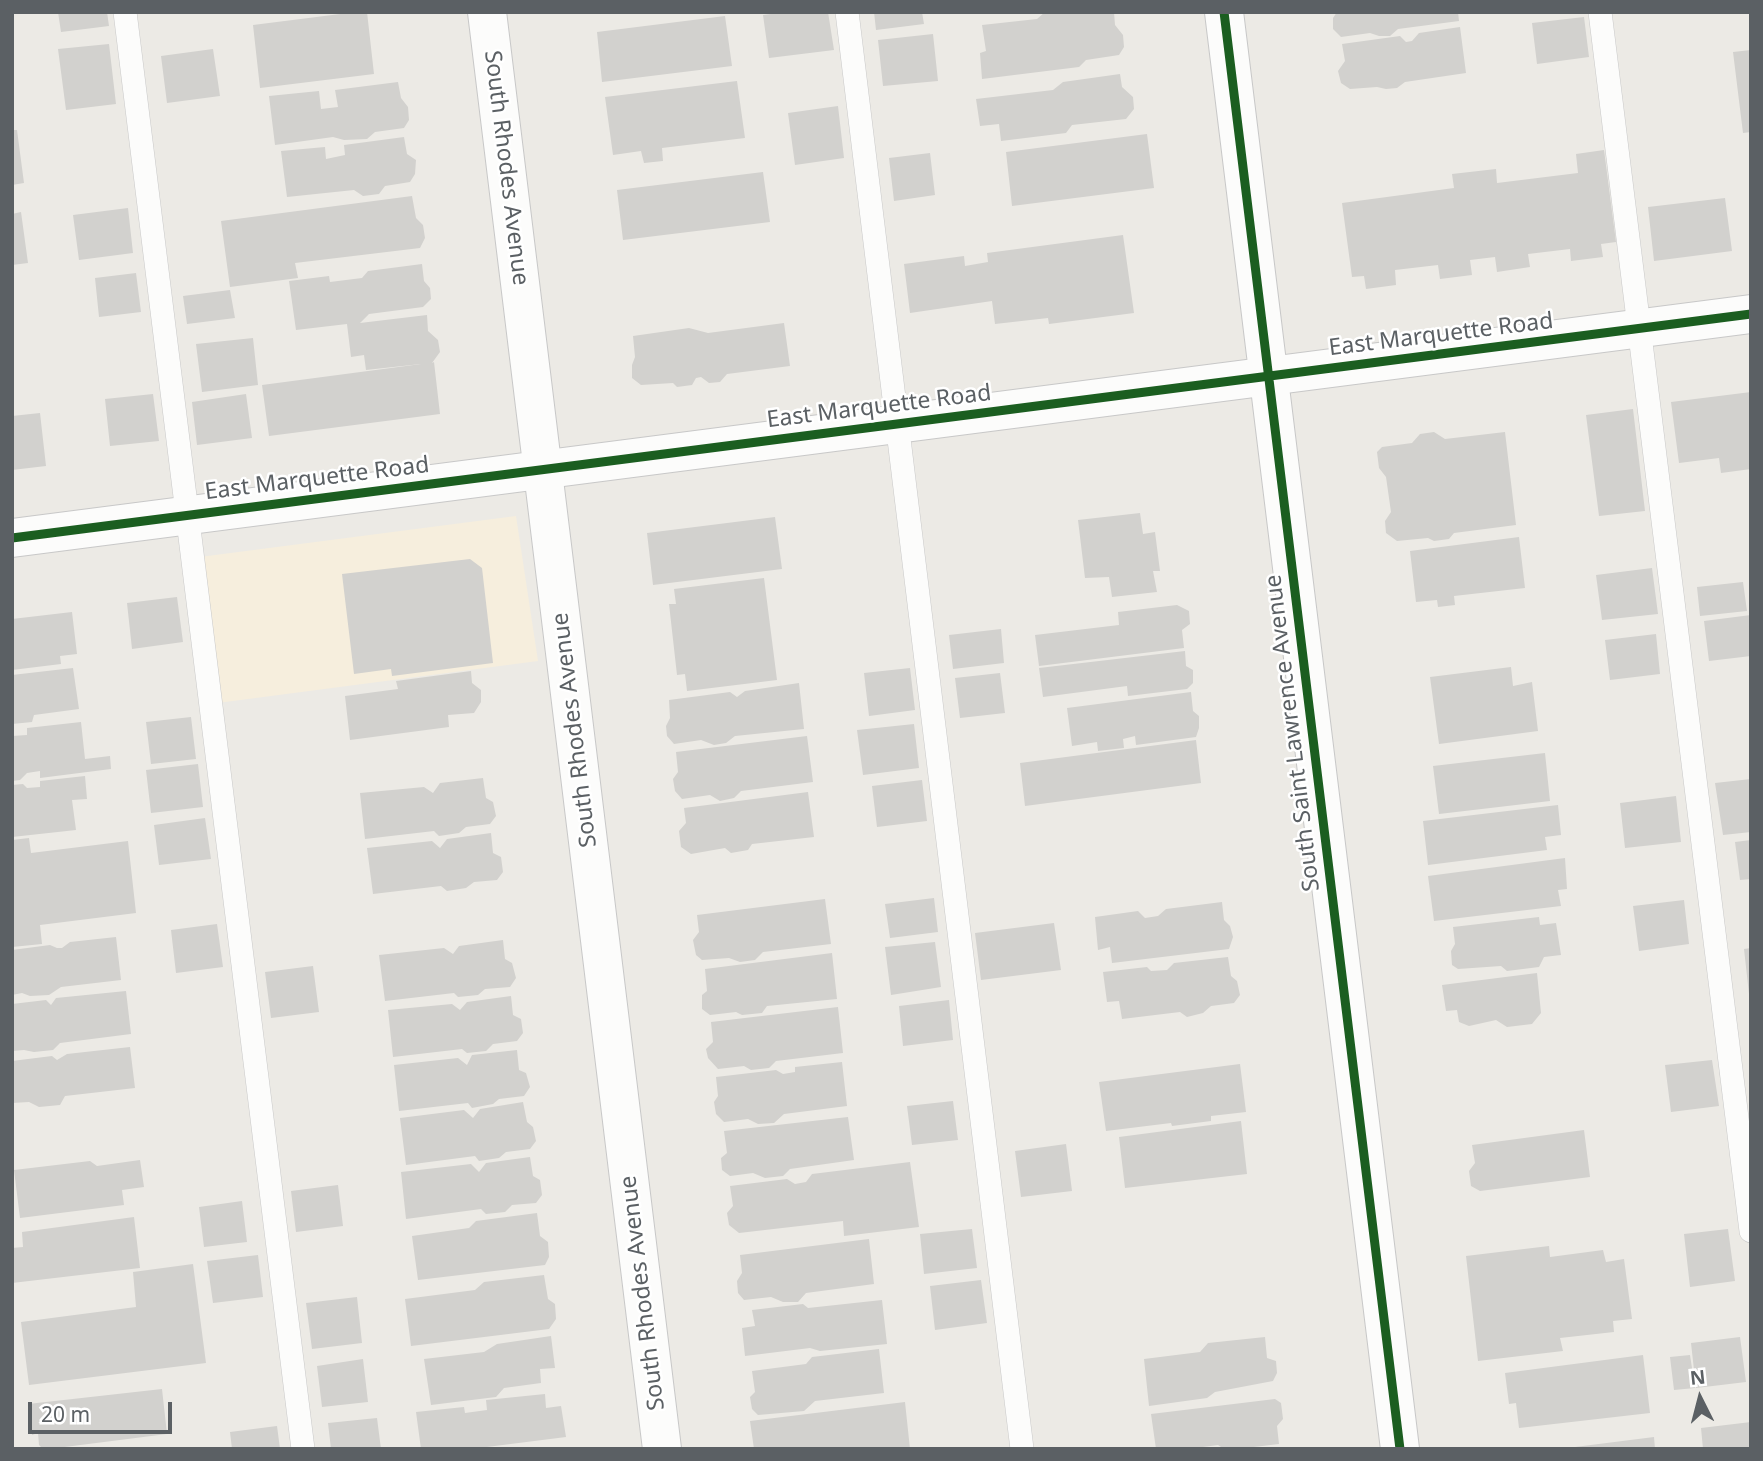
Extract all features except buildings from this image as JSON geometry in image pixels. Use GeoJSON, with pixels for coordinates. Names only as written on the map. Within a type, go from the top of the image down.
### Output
{"type":"FeatureCollection","features":[{"type":"Feature","properties":{"kind":"street","name":"South Rhodes Avenue"},"geometry":{"type":"LineString","coordinates":[[487,12],[662,1449]]}},
{"type":"Feature","properties":{"kind":"street","name":"South Saint Lawrence Avenue"},"geometry":{"type":"LineString","coordinates":[[1224,12],[1400,1449]]}},
{"type":"Feature","properties":{"kind":"street","name":"East Marquette Road"},"geometry":{"type":"LineString","coordinates":[[12,538],[1751,314]]}},
{"type":"Feature","properties":{"kind":"lane"},"geometry":{"type":"LineString","coordinates":[[125,12],[303,1449]]}},
{"type":"Feature","properties":{"kind":"lane"},"geometry":{"type":"LineString","coordinates":[[847,12],[1022,1449]]}},
{"type":"Feature","properties":{"kind":"lane"},"geometry":{"type":"LineString","coordinates":[[1600,12],[1751,1231]]}},
{"type":"Feature","properties":{"kind":"shaded area"},"geometry":{"type":"Polygon","coordinates":[[[516,516],[538,661],[210,704],[192,558],[516,516]]]}},
{"type":"Feature","properties":{"kind":"cycle path"},"geometry":{"type":"LineString","coordinates":[[1224,12],[1400,1449]]}},
{"type":"Feature","properties":{"kind":"cycle path"},"geometry":{"type":"LineString","coordinates":[[12,538],[1751,314]]}}]}
